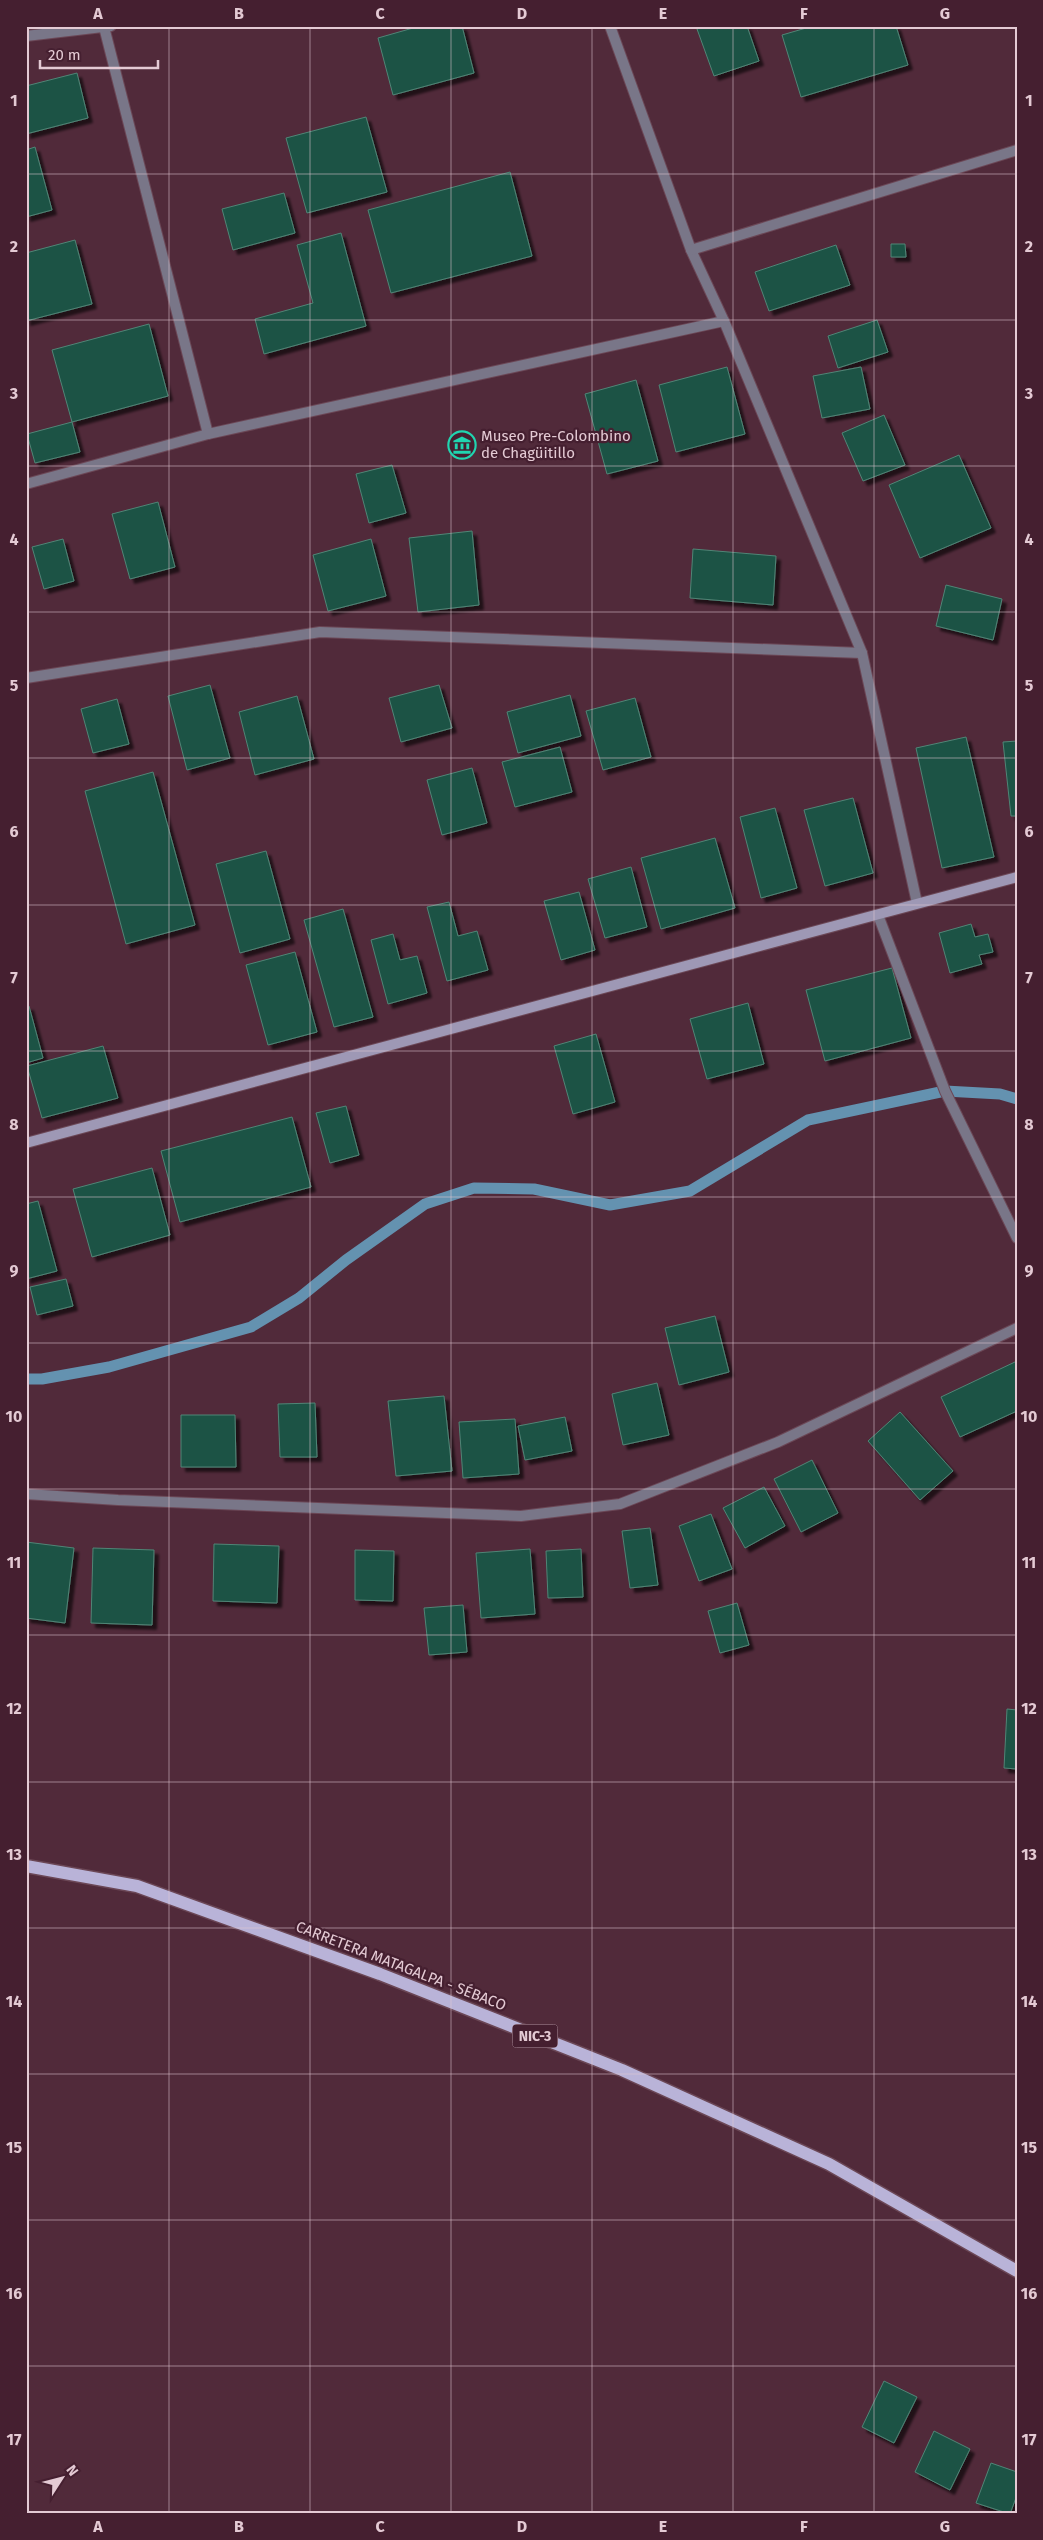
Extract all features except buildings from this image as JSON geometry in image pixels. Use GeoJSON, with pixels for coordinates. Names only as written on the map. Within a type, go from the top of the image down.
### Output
{"type":"FeatureCollection","features":[{"type":"Feature","properties":{"kind":"main road","name":"CARRETERA MATAGALPA - SÉBACO"},"geometry":{"type":"LineString","coordinates":[[26,1866],[137,1886],[380,1974],[622,2070],[829,2164],[1017,2271]]}},
{"type":"Feature","properties":{"kind":"street"},"geometry":{"type":"LineString","coordinates":[[610,26],[691,250],[724,321],[862,653],[917,903]]}},
{"type":"Feature","properties":{"kind":"street"},"geometry":{"type":"LineString","coordinates":[[26,36],[107,27],[208,434]]}},
{"type":"Feature","properties":{"kind":"street"},"geometry":{"type":"LineString","coordinates":[[691,250],[1017,150]]}},
{"type":"Feature","properties":{"kind":"street"},"geometry":{"type":"LineString","coordinates":[[26,484],[208,434],[724,321]]}},
{"type":"Feature","properties":{"kind":"street"},"geometry":{"type":"LineString","coordinates":[[26,678],[320,632],[862,653]]}},
{"type":"Feature","properties":{"kind":"street"},"geometry":{"type":"LineString","coordinates":[[26,1143],[1017,877]]}},
{"type":"Feature","properties":{"kind":"street"},"geometry":{"type":"LineString","coordinates":[[878,915],[946,1092],[1017,1238]]}},
{"type":"Feature","properties":{"kind":"street"},"geometry":{"type":"LineString","coordinates":[[26,1494],[118,1500],[521,1516],[620,1504],[778,1442],[1017,1328]]}},
{"type":"Feature","properties":{"kind":"waterway"},"geometry":{"type":"LineString","coordinates":[[26,1379],[42,1379],[109,1367],[251,1327],[299,1298],[346,1260],[425,1204],[474,1188],[534,1189],[610,1205],[690,1191],[808,1120],[945,1091],[1000,1094],[1017,1099]]}},
{"type":"Feature","properties":{"kind":"place","name":"Museo Pre-Colombino de Chagüitillo"},"geometry":{"type":"Point","coordinates":[462,445]}}]}
